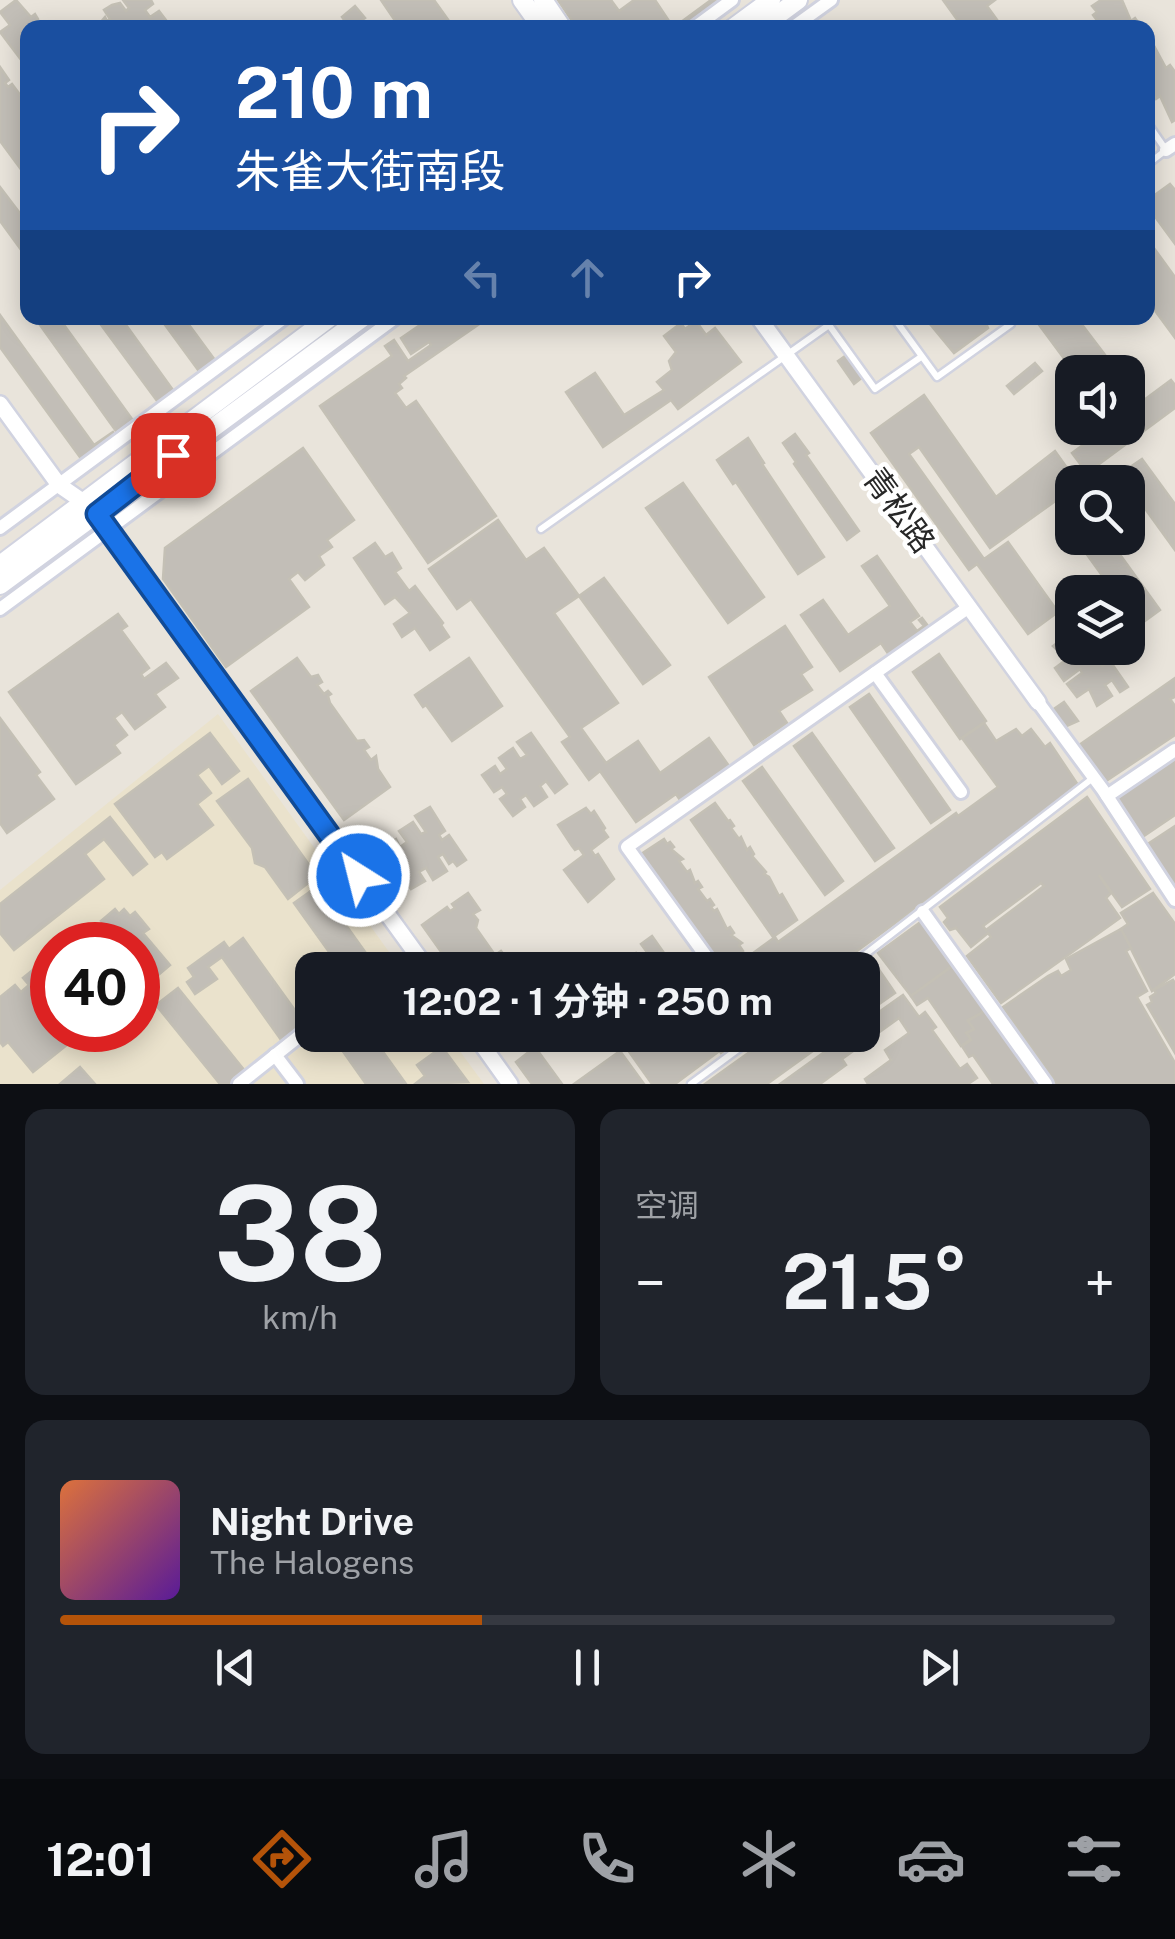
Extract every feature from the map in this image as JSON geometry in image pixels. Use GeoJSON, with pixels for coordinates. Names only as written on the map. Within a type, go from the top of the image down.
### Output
{"type":"FeatureCollection","features":[{"type":"Feature","properties":{"kind":"main road"},"geometry":{"type":"LineString","coordinates":[[744,20],[770,0]]}},
{"type":"Feature","properties":{"kind":"main road"},"geometry":{"type":"LineString","coordinates":[[771,20],[798,0]]}},
{"type":"Feature","properties":{"kind":"main road"},"geometry":{"type":"LineString","coordinates":[[0,565],[96,515],[321,325]]}},
{"type":"Feature","properties":{"kind":"main road"},"geometry":{"type":"LineString","coordinates":[[0,585],[353,325]]}},
{"type":"Feature","properties":{"kind":"street"},"geometry":{"type":"LineString","coordinates":[[705,20],[732,0]]}},
{"type":"Feature","properties":{"kind":"street"},"geometry":{"type":"LineString","coordinates":[[803,20],[831,0]]}},
{"type":"Feature","properties":{"kind":"street"},"geometry":{"type":"LineString","coordinates":[[0,528],[275,325]]}},
{"type":"Feature","properties":{"kind":"street"},"geometry":{"type":"LineString","coordinates":[[0,608],[96,515],[384,325]]}},
{"type":"Feature","properties":{"kind":"street","name":"青松路"},"geometry":{"type":"LineString","coordinates":[[765,325],[1038,702]]}},
{"type":"Feature","properties":{"kind":"street"},"geometry":{"type":"LineString","coordinates":[[0,404],[59,484],[96,515],[415,952]]}},
{"type":"Feature","properties":{"kind":"street"},"geometry":{"type":"LineString","coordinates":[[703,952],[627,847],[969,607]]}},
{"type":"Feature","properties":{"kind":"street"},"geometry":{"type":"LineString","coordinates":[[875,672],[962,792]]}},
{"type":"Feature","properties":{"kind":"street"},"geometry":{"type":"LineString","coordinates":[[1038,702],[1094,777],[1175,900]]}},
{"type":"Feature","properties":{"kind":"street"},"geometry":{"type":"LineString","coordinates":[[1107,796],[1175,750]]}},
{"type":"Feature","properties":{"kind":"street"},"geometry":{"type":"LineString","coordinates":[[923,912],[1046,1084]]}},
{"type":"Feature","properties":{"kind":"street"},"geometry":{"type":"LineString","coordinates":[[240,1084],[295,1039]]}},
{"type":"Feature","properties":{"kind":"street"},"geometry":{"type":"LineString","coordinates":[[486,1052],[510,1084]]}},
{"type":"Feature","properties":{"kind":"street"},"geometry":{"type":"LineString","coordinates":[[275,1055],[297,1084]]}},
{"type":"Feature","properties":{"kind":"lane"},"geometry":{"type":"LineString","coordinates":[[541,529],[787,355],[821,325]]}},
{"type":"Feature","properties":{"kind":"lane"},"geometry":{"type":"LineString","coordinates":[[829,325],[876,388],[922,356]]}},
{"type":"Feature","properties":{"kind":"lane"},"geometry":{"type":"LineString","coordinates":[[899,325],[937,377],[1011,325]]}},
{"type":"Feature","properties":{"kind":"lane"},"geometry":{"type":"LineString","coordinates":[[869,952],[1094,777]]}},
{"type":"Feature","properties":{"kind":"lane"},"geometry":{"type":"LineString","coordinates":[[690,1084],[734,1052]]}},
{"type":"Feature","properties":{"kind":"shaded area"},"geometry":{"type":"Polygon","coordinates":[[[218,714],[389,952],[295,952],[295,1052],[460,1052],[484,1084],[0,1084],[0,890],[218,714]]]}},
{"type":"Feature","properties":{"kind":"building"},"geometry":{"type":"Polygon","coordinates":[[[16,0],[31,17],[35,14],[38,19],[20,20],[20,58],[0,32],[10,25],[0,12],[16,0]]]}},
{"type":"Feature","properties":{"kind":"building"},"geometry":{"type":"Polygon","coordinates":[[[123,0],[151,0],[153,4],[145,10],[150,17],[159,11],[166,20],[108,20],[104,10],[120,3],[126,11],[129,8],[123,0]]]}},
{"type":"Feature","properties":{"kind":"building"},"geometry":{"type":"Polygon","coordinates":[[[381,0],[434,0],[448,20],[395,20],[381,0]]]}},
{"type":"Feature","properties":{"kind":"building"},"geometry":{"type":"Polygon","coordinates":[[[558,0],[611,0],[619,11],[634,0],[655,0],[668,20],[572,20],[558,0]]]}},
{"type":"Feature","properties":{"kind":"building"},"geometry":{"type":"Polygon","coordinates":[[[711,0],[722,0],[696,20],[684,20],[711,0]]]}},
{"type":"Feature","properties":{"kind":"building"},"geometry":{"type":"Polygon","coordinates":[[[943,0],[995,0],[987,6],[997,20],[957,20],[943,0]]]}},
{"type":"Feature","properties":{"kind":"building"},"geometry":{"type":"Polygon","coordinates":[[[1101,0],[1122,0],[1131,20],[1097,20],[1092,6],[1101,0]]]}},
{"type":"Feature","properties":{"kind":"building"},"geometry":{"type":"Polygon","coordinates":[[[355,6],[365,18],[344,20],[342,17],[355,6]]]}},
{"type":"Feature","properties":{"kind":"building"},"geometry":{"type":"Polygon","coordinates":[[[1155,48],[1166,68],[1170,65],[1175,72],[1175,120],[1172,122],[1160,96],[1156,99],[1155,48]]]}},
{"type":"Feature","properties":{"kind":"building"},"geometry":{"type":"Polygon","coordinates":[[[0,67],[9,80],[5,83],[8,87],[12,84],[20,95],[20,168],[0,141],[0,67]]]}},
{"type":"Feature","properties":{"kind":"building"},"geometry":{"type":"Polygon","coordinates":[[[1170,184],[1175,190],[1175,244],[1155,217],[1155,195],[1170,184]]]}},
{"type":"Feature","properties":{"kind":"building"},"geometry":{"type":"Polygon","coordinates":[[[0,187],[20,213],[20,248],[0,221],[0,187]]]}},
{"type":"Feature","properties":{"kind":"building"},"geometry":{"type":"Polygon","coordinates":[[[1155,250],[1175,277],[1175,338],[1155,311],[1155,250]]]}},
{"type":"Feature","properties":{"kind":"building"},"geometry":{"type":"Polygon","coordinates":[[[0,315],[94,445],[113,432],[119,440],[85,464],[0,347],[0,315]]]}},
{"type":"Feature","properties":{"kind":"building"},"geometry":{"type":"Polygon","coordinates":[[[40,325],[64,325],[137,426],[121,438],[40,325]]]}},
{"type":"Feature","properties":{"kind":"building"},"geometry":{"type":"Polygon","coordinates":[[[101,325],[126,325],[178,397],[163,409],[101,325]]]}},
{"type":"Feature","properties":{"kind":"building"},"geometry":{"type":"Polygon","coordinates":[[[165,325],[189,325],[220,367],[204,378],[165,325]]]}},
{"type":"Feature","properties":{"kind":"building"},"geometry":{"type":"Polygon","coordinates":[[[420,325],[478,325],[404,376],[399,384],[402,388],[395,393],[406,408],[416,401],[496,516],[428,563],[320,406],[392,356],[385,346],[394,340],[408,361],[431,345],[429,342],[411,354],[401,338],[420,325]]]}},
{"type":"Feature","properties":{"kind":"building"},"geometry":{"type":"Polygon","coordinates":[[[678,325],[685,329],[699,325],[706,335],[715,328],[741,362],[678,409],[671,400],[603,447],[566,392],[595,373],[624,415],[664,390],[657,382],[672,370],[669,361],[676,352],[664,336],[678,325]]]}},
{"type":"Feature","properties":{"kind":"building"},"geometry":{"type":"Polygon","coordinates":[[[931,325],[987,325],[988,328],[954,353],[931,325]]]}},
{"type":"Feature","properties":{"kind":"building"},"geometry":{"type":"Polygon","coordinates":[[[1039,325],[1082,325],[1105,355],[1061,355],[1039,325]]]}},
{"type":"Feature","properties":{"kind":"building"},"geometry":{"type":"Polygon","coordinates":[[[848,354],[864,376],[854,384],[838,361],[848,354]]]}},
{"type":"Feature","properties":{"kind":"building"},"geometry":{"type":"Polygon","coordinates":[[[1035,363],[1042,371],[1014,394],[1007,386],[1035,363]]]}},
{"type":"Feature","properties":{"kind":"building"},"geometry":{"type":"Polygon","coordinates":[[[1171,380],[1175,385],[1175,408],[1145,430],[1145,399],[1171,380]]]}},
{"type":"Feature","properties":{"kind":"building"},"geometry":{"type":"Polygon","coordinates":[[[924,395],[996,497],[1055,451],[1065,465],[1055,465],[1055,501],[990,548],[919,447],[909,454],[984,559],[1008,542],[1055,608],[1055,614],[1028,634],[977,564],[969,570],[871,433],[924,395]]]}},
{"type":"Feature","properties":{"kind":"building"},"geometry":{"type":"Polygon","coordinates":[[[795,434],[859,531],[847,540],[783,443],[795,434]]]}},
{"type":"Feature","properties":{"kind":"building"},"geometry":{"type":"Polygon","coordinates":[[[748,438],[824,557],[798,574],[717,460],[748,438]]]}},
{"type":"Feature","properties":{"kind":"building"},"geometry":{"type":"Polygon","coordinates":[[[1083,445],[1125,445],[1098,465],[1081,465],[1072,453],[1083,445]]]}},
{"type":"Feature","properties":{"kind":"building"},"geometry":{"type":"Polygon","coordinates":[[[303,448],[354,520],[327,540],[332,547],[319,556],[324,565],[305,580],[298,572],[289,579],[309,607],[226,667],[163,579],[165,548],[303,448]]]}},
{"type":"Feature","properties":{"kind":"building"},"geometry":{"type":"Polygon","coordinates":[[[1142,459],[1175,504],[1175,550],[1145,509],[1145,465],[1133,465],[1142,459]]]}},
{"type":"Feature","properties":{"kind":"building"},"geometry":{"type":"Polygon","coordinates":[[[683,483],[764,597],[728,623],[646,508],[683,483]]]}},
{"type":"Feature","properties":{"kind":"building"},"geometry":{"type":"Polygon","coordinates":[[[498,520],[526,560],[544,548],[579,596],[554,613],[618,703],[581,728],[606,763],[638,741],[660,773],[709,738],[729,766],[680,800],[676,794],[636,822],[600,771],[589,780],[562,742],[570,737],[471,599],[457,609],[429,569],[498,520]]]}},
{"type":"Feature","properties":{"kind":"building"},"geometry":{"type":"Polygon","coordinates":[[[375,543],[385,557],[392,553],[401,568],[395,572],[409,591],[415,586],[443,623],[449,637],[430,650],[415,628],[402,637],[394,624],[410,613],[395,597],[385,604],[354,558],[375,543]]]}},
{"type":"Feature","properties":{"kind":"building"},"geometry":{"type":"Polygon","coordinates":[[[1087,555],[1120,555],[1135,575],[1102,575],[1087,555]]]}},
{"type":"Feature","properties":{"kind":"building"},"geometry":{"type":"Polygon","coordinates":[[[877,556],[919,616],[910,622],[917,631],[924,626],[919,620],[922,618],[931,630],[891,658],[881,643],[840,671],[801,615],[823,600],[848,635],[890,606],[862,566],[877,556]]]}},
{"type":"Feature","properties":{"kind":"building"},"geometry":{"type":"Polygon","coordinates":[[[604,578],[670,665],[643,684],[579,596],[604,578]]]}},
{"type":"Feature","properties":{"kind":"building"},"geometry":{"type":"Polygon","coordinates":[[[1145,589],[1160,610],[1145,621],[1145,589]]]}},
{"type":"Feature","properties":{"kind":"building"},"geometry":{"type":"Polygon","coordinates":[[[118,614],[127,626],[121,630],[149,668],[141,674],[144,679],[166,663],[178,678],[155,694],[165,707],[135,729],[122,712],[114,718],[127,735],[114,745],[120,753],[76,784],[9,692],[118,614]]]}},
{"type":"Feature","properties":{"kind":"building"},"geometry":{"type":"Polygon","coordinates":[[[785,626],[812,667],[801,674],[812,690],[779,711],[787,723],[754,745],[709,677],[785,626]]]}},
{"type":"Feature","properties":{"kind":"building"},"geometry":{"type":"Polygon","coordinates":[[[939,654],[986,721],[960,739],[913,672],[939,654]]]}},
{"type":"Feature","properties":{"kind":"building"},"geometry":{"type":"Polygon","coordinates":[[[297,658],[311,677],[318,675],[322,682],[317,685],[324,694],[331,694],[330,703],[357,741],[364,740],[369,747],[364,750],[371,760],[376,756],[378,769],[390,787],[344,820],[251,691],[297,658]]]}},
{"type":"Feature","properties":{"kind":"building"},"geometry":{"type":"Polygon","coordinates":[[[469,658],[502,706],[452,741],[415,695],[469,658]]]}},
{"type":"Feature","properties":{"kind":"building"},"geometry":{"type":"Polygon","coordinates":[[[1113,665],[1128,687],[1120,692],[1112,680],[1105,685],[1112,696],[1097,706],[1089,689],[1077,697],[1067,684],[1082,673],[1080,669],[1064,681],[1055,668],[1113,665]]]}},
{"type":"Feature","properties":{"kind":"building"},"geometry":{"type":"Polygon","coordinates":[[[1175,678],[1175,697],[1170,699],[1175,706],[1175,735],[1100,785],[1072,750],[1175,678]]]}},
{"type":"Feature","properties":{"kind":"building"},"geometry":{"type":"Polygon","coordinates":[[[869,694],[950,810],[931,823],[850,707],[869,694]]]}},
{"type":"Feature","properties":{"kind":"building"},"geometry":{"type":"Polygon","coordinates":[[[1064,702],[1078,721],[1060,729],[1048,713],[1064,702]]]}},
{"type":"Feature","properties":{"kind":"building"},"geometry":{"type":"Polygon","coordinates":[[[0,718],[40,772],[36,775],[54,799],[7,833],[0,823],[0,718]]]}},
{"type":"Feature","properties":{"kind":"building"},"geometry":{"type":"Polygon","coordinates":[[[984,723],[996,741],[1016,729],[1022,736],[1031,729],[1045,747],[1050,743],[1080,788],[856,952],[755,952],[775,937],[778,942],[998,787],[962,738],[984,723]]]}},
{"type":"Feature","properties":{"kind":"building"},"geometry":{"type":"Polygon","coordinates":[[[210,733],[239,771],[222,784],[209,766],[197,775],[211,793],[197,804],[213,825],[167,859],[162,852],[155,857],[115,804],[210,733]]]}},
{"type":"Feature","properties":{"kind":"building"},"geometry":{"type":"Polygon","coordinates":[[[531,733],[567,784],[555,793],[546,781],[540,786],[547,797],[534,806],[526,795],[520,799],[525,807],[513,816],[500,799],[507,794],[502,787],[494,792],[482,775],[495,766],[500,774],[507,769],[499,758],[513,748],[520,759],[527,755],[517,742],[531,733]]]}},
{"type":"Feature","properties":{"kind":"building"},"geometry":{"type":"Polygon","coordinates":[[[812,733],[894,848],[875,861],[794,746],[812,733]]]}},
{"type":"Feature","properties":{"kind":"building"},"geometry":{"type":"Polygon","coordinates":[[[1175,749],[1175,815],[1135,842],[1107,801],[1175,749]]]}},
{"type":"Feature","properties":{"kind":"building"},"geometry":{"type":"Polygon","coordinates":[[[762,767],[843,881],[825,895],[743,781],[762,767]]]}},
{"type":"Feature","properties":{"kind":"building"},"geometry":{"type":"Polygon","coordinates":[[[248,779],[317,876],[288,899],[265,867],[255,863],[252,848],[217,801],[248,779]]]}},
{"type":"Feature","properties":{"kind":"building"},"geometry":{"type":"Polygon","coordinates":[[[1087,797],[1150,889],[1122,907],[1099,875],[1111,893],[1106,898],[1120,918],[1001,1003],[967,956],[991,937],[988,933],[971,947],[956,928],[950,930],[940,907],[1087,797]],[[1041,883],[983,926],[986,930],[1044,886],[1041,883]]]}},
{"type":"Feature","properties":{"kind":"building"},"geometry":{"type":"Polygon","coordinates":[[[715,803],[747,850],[750,847],[752,856],[797,920],[773,937],[691,820],[715,803]]]}},
{"type":"Feature","properties":{"kind":"building"},"geometry":{"type":"Polygon","coordinates":[[[430,807],[445,831],[439,835],[442,840],[449,835],[466,860],[457,866],[453,861],[449,864],[443,854],[438,857],[447,871],[433,880],[426,868],[419,872],[425,881],[411,889],[401,874],[409,869],[402,858],[393,864],[382,848],[396,839],[400,847],[407,842],[399,831],[413,822],[421,834],[426,832],[415,816],[430,807]]]}},
{"type":"Feature","properties":{"kind":"building"},"geometry":{"type":"Polygon","coordinates":[[[586,808],[591,814],[594,811],[608,837],[591,850],[614,879],[588,902],[564,870],[584,855],[579,848],[575,850],[558,825],[586,808]]]}},
{"type":"Feature","properties":{"kind":"building"},"geometry":{"type":"Polygon","coordinates":[[[110,817],[147,864],[133,875],[104,839],[85,854],[104,879],[49,922],[30,922],[30,937],[14,950],[0,933],[0,904],[110,817]]]}},
{"type":"Feature","properties":{"kind":"building"},"geometry":{"type":"Polygon","coordinates":[[[1175,826],[1175,900],[1140,849],[1175,826]]]}},
{"type":"Feature","properties":{"kind":"building"},"geometry":{"type":"Polygon","coordinates":[[[664,839],[667,844],[670,842],[674,847],[671,849],[683,859],[679,861],[702,887],[698,889],[707,901],[710,899],[714,905],[711,907],[717,909],[727,929],[730,927],[734,933],[731,935],[742,943],[739,945],[743,951],[710,952],[641,854],[664,839]]]}},
{"type":"Feature","properties":{"kind":"building"},"geometry":{"type":"Polygon","coordinates":[[[318,886],[365,952],[329,952],[294,903],[318,886]]]}},
{"type":"Feature","properties":{"kind":"building"},"geometry":{"type":"Polygon","coordinates":[[[468,893],[480,910],[473,914],[478,920],[476,928],[493,952],[441,952],[422,925],[447,907],[450,911],[455,908],[452,904],[468,893]]]}},
{"type":"Feature","properties":{"kind":"building"},"geometry":{"type":"Polygon","coordinates":[[[1153,893],[1175,924],[1175,974],[1152,991],[1121,929],[1128,924],[1121,913],[1153,893]]]}},
{"type":"Feature","properties":{"kind":"building"},"geometry":{"type":"Polygon","coordinates":[[[115,909],[119,914],[124,909],[130,916],[135,912],[143,922],[102,922],[115,909]]]}},
{"type":"Feature","properties":{"kind":"building"},"geometry":{"type":"Polygon","coordinates":[[[926,918],[957,962],[911,996],[879,952],[926,918]]]}},
{"type":"Feature","properties":{"kind":"building"},"geometry":{"type":"Polygon","coordinates":[[[1121,929],[1131,948],[1126,951],[1147,991],[1137,997],[1175,1063],[1175,1084],[1057,1084],[1003,1007],[1048,976],[1058,971],[1061,976],[1071,970],[1066,959],[1121,929]]]}},
{"type":"Feature","properties":{"kind":"building"},"geometry":{"type":"Polygon","coordinates":[[[652,936],[663,952],[647,952],[641,944],[652,936]]]}},
{"type":"Feature","properties":{"kind":"building"},"geometry":{"type":"Polygon","coordinates":[[[243,938],[295,1010],[295,1036],[284,1044],[222,957],[208,967],[217,979],[195,994],[187,982],[194,977],[188,968],[224,942],[229,949],[243,938]]]}},
{"type":"Feature","properties":{"kind":"building"},"geometry":{"type":"Polygon","coordinates":[[[160,953],[170,965],[160,973],[160,953]]]}},
{"type":"Feature","properties":{"kind":"building"},"geometry":{"type":"Polygon","coordinates":[[[957,963],[987,1010],[968,1020],[974,1029],[966,1033],[971,1039],[961,1046],[928,998],[917,1005],[911,996],[957,963]]]}},
{"type":"Feature","properties":{"kind":"building"},"geometry":{"type":"Polygon","coordinates":[[[880,971],[895,993],[880,1003],[880,971]]]}},
{"type":"Feature","properties":{"kind":"building"},"geometry":{"type":"Polygon","coordinates":[[[30,972],[30,1052],[58,1052],[33,1072],[8,1042],[3,1046],[0,1042],[0,997],[15,985],[21,992],[29,985],[23,978],[30,972]]]}},
{"type":"Feature","properties":{"kind":"building"},"geometry":{"type":"Polygon","coordinates":[[[1173,980],[1175,1053],[1147,1005],[1152,1002],[1154,990],[1173,980]]]}},
{"type":"Feature","properties":{"kind":"building"},"geometry":{"type":"Polygon","coordinates":[[[178,988],[245,1071],[229,1084],[220,1084],[160,1010],[160,1002],[178,988]]]}},
{"type":"Feature","properties":{"kind":"building"},"geometry":{"type":"Polygon","coordinates":[[[903,995],[919,1017],[925,1012],[936,1027],[932,1030],[960,1069],[967,1064],[977,1078],[968,1084],[868,1084],[865,1079],[891,1060],[885,1050],[909,1033],[899,1018],[880,1032],[880,1011],[903,995]]]}},
{"type":"Feature","properties":{"kind":"building"},"geometry":{"type":"Polygon","coordinates":[[[986,1010],[1043,1084],[993,1084],[973,1055],[969,1057],[962,1046],[971,1040],[967,1033],[974,1029],[968,1021],[986,1010]]]}},
{"type":"Feature","properties":{"kind":"building"},"geometry":{"type":"Polygon","coordinates":[[[343,1052],[383,1052],[406,1084],[366,1084],[343,1052]]]}},
{"type":"Feature","properties":{"kind":"building"},"geometry":{"type":"Polygon","coordinates":[[[435,1052],[446,1052],[468,1082],[415,1084],[425,1076],[417,1065],[435,1052]]]}},
{"type":"Feature","properties":{"kind":"building"},"geometry":{"type":"Polygon","coordinates":[[[529,1052],[539,1052],[562,1084],[532,1084],[516,1062],[529,1052]]]}},
{"type":"Feature","properties":{"kind":"building"},"geometry":{"type":"Polygon","coordinates":[[[621,1052],[644,1084],[574,1084],[621,1052]]]}},
{"type":"Feature","properties":{"kind":"building"},"geometry":{"type":"Polygon","coordinates":[[[629,1052],[718,1052],[675,1084],[652,1084],[629,1052]]]}},
{"type":"Feature","properties":{"kind":"building"},"geometry":{"type":"Polygon","coordinates":[[[750,1052],[811,1052],[767,1084],[705,1084],[750,1052]]]}},
{"type":"Feature","properties":{"kind":"building"},"geometry":{"type":"Polygon","coordinates":[[[824,1052],[852,1052],[842,1059],[846,1065],[820,1084],[780,1084],[824,1052]]]}},
{"type":"Feature","properties":{"kind":"building"},"geometry":{"type":"Polygon","coordinates":[[[80,1067],[95,1084],[60,1084],[80,1067]]]}},
{"type":"Feature","properties":{"kind":"route"},"geometry":{"type":"LineString","coordinates":[[173,455],[97,514],[359,876]]}}]}
